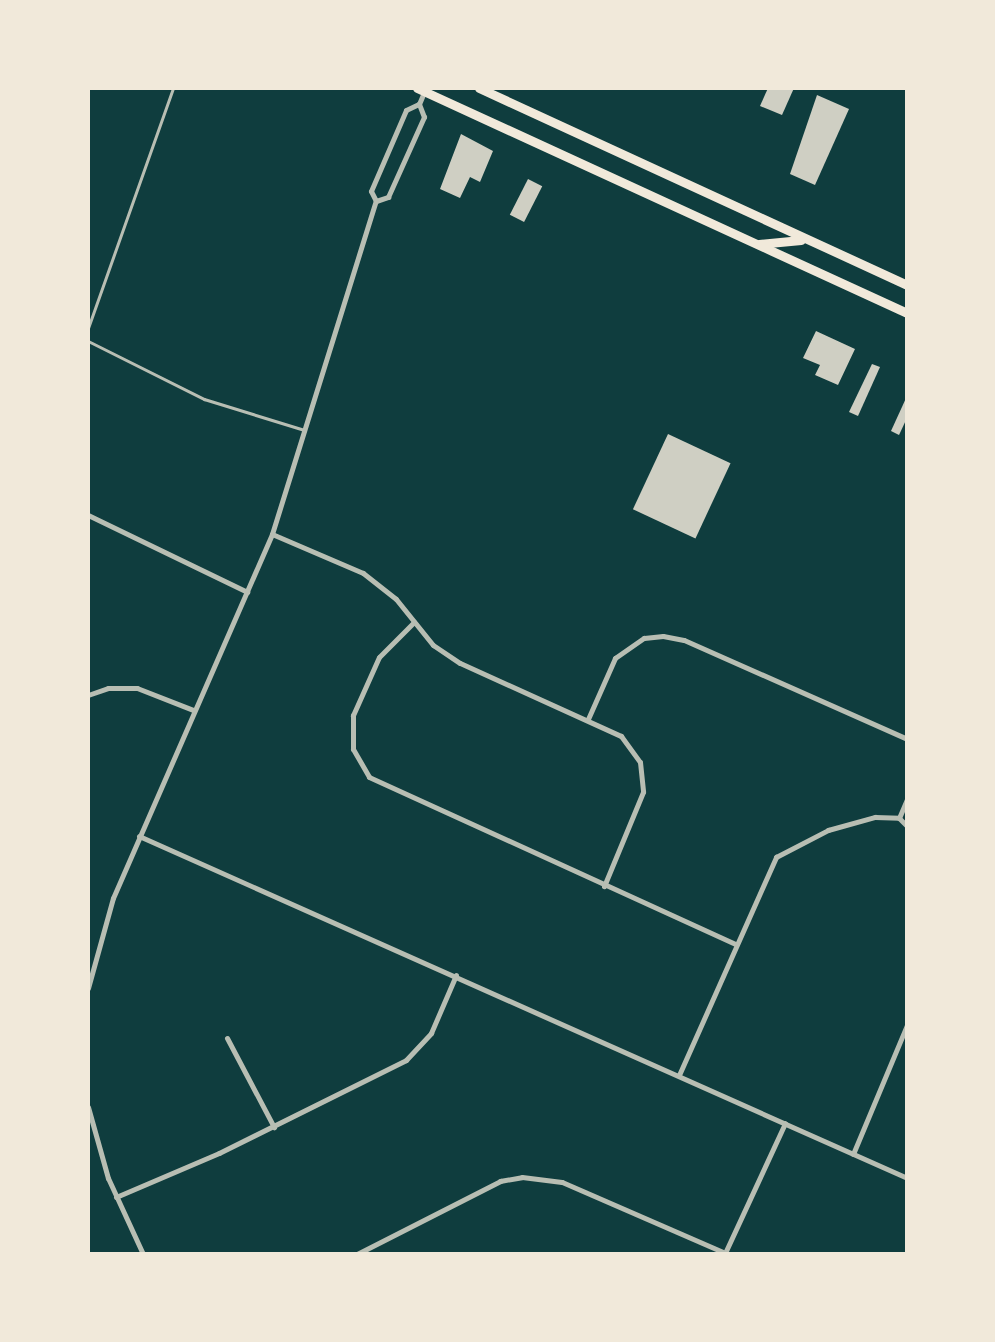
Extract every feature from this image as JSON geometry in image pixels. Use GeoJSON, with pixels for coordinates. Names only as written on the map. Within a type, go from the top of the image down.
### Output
{"type":"FeatureCollection","features":[{"type":"Feature","properties":{"kind":"highway"},"geometry":{"type":"LineString","coordinates":[[479,88],[907,285]]}},
{"type":"Feature","properties":{"kind":"highway"},"geometry":{"type":"LineString","coordinates":[[422,89],[907,313]]}},
{"type":"Feature","properties":{"kind":"highway"},"geometry":{"type":"LineString","coordinates":[[759,244],[789,238],[816,244]]}},
{"type":"Feature","properties":{"kind":"street"},"geometry":{"type":"LineString","coordinates":[[376,201],[388,197],[424,117],[419,104],[422,89]]}},
{"type":"Feature","properties":{"kind":"street"},"geometry":{"type":"LineString","coordinates":[[88,988],[103,925],[139,836],[272,534],[376,201],[371,191],[406,110],[419,104]]}},
{"type":"Feature","properties":{"kind":"street"},"geometry":{"type":"LineString","coordinates":[[88,515],[247,592]]}},
{"type":"Feature","properties":{"kind":"street"},"geometry":{"type":"LineString","coordinates":[[272,534],[363,573],[414,622],[433,645],[460,663],[621,736],[644,777],[640,808],[604,886]]}},
{"type":"Feature","properties":{"kind":"street"},"geometry":{"type":"LineString","coordinates":[[414,622],[379,657],[361,693],[351,733],[359,764],[394,792],[735,944]]}},
{"type":"Feature","properties":{"kind":"street"},"geometry":{"type":"LineString","coordinates":[[588,719],[615,658],[644,638],[663,636],[684,640],[907,739]]}},
{"type":"Feature","properties":{"kind":"street"},"geometry":{"type":"LineString","coordinates":[[88,695],[108,688],[137,688],[193,710]]}},
{"type":"Feature","properties":{"kind":"street"},"geometry":{"type":"LineString","coordinates":[[899,818],[907,799]]}},
{"type":"Feature","properties":{"kind":"street"},"geometry":{"type":"LineString","coordinates":[[679,1076],[767,869],[788,848],[840,827],[875,817],[899,818],[907,826]]}},
{"type":"Feature","properties":{"kind":"street"},"geometry":{"type":"LineString","coordinates":[[139,836],[907,1178]]}},
{"type":"Feature","properties":{"kind":"street"},"geometry":{"type":"LineString","coordinates":[[116,1197],[274,1127],[406,1060],[431,1033],[456,975]]}},
{"type":"Feature","properties":{"kind":"street"},"geometry":{"type":"LineString","coordinates":[[853,1154],[907,1025]]}},
{"type":"Feature","properties":{"kind":"street"},"geometry":{"type":"LineString","coordinates":[[227,1038],[274,1127]]}},
{"type":"Feature","properties":{"kind":"street"},"geometry":{"type":"LineString","coordinates":[[88,1107],[116,1197],[143,1254]]}},
{"type":"Feature","properties":{"kind":"street"},"geometry":{"type":"LineString","coordinates":[[357,1254],[500,1181],[522,1177],[562,1182],[725,1254],[785,1123]]}},
{"type":"Feature","properties":{"kind":"lane"},"geometry":{"type":"LineString","coordinates":[[88,328],[173,88]]}},
{"type":"Feature","properties":{"kind":"lane"},"geometry":{"type":"LineString","coordinates":[[88,341],[204,399],[304,430]]}},
{"type":"Feature","properties":{"kind":"building"},"geometry":{"type":"Polygon","coordinates":[[[768,88],[794,88],[782,115],[760,106],[768,88]]]}},
{"type":"Feature","properties":{"kind":"building"},"geometry":{"type":"Polygon","coordinates":[[[817,95],[849,109],[815,185],[790,174],[817,95]]]}},
{"type":"Feature","properties":{"kind":"building"},"geometry":{"type":"Polygon","coordinates":[[[461,134],[493,151],[480,182],[470,177],[460,198],[440,189],[461,134]]]}},
{"type":"Feature","properties":{"kind":"building"},"geometry":{"type":"Polygon","coordinates":[[[528,179],[542,186],[524,222],[510,215],[528,179]]]}},
{"type":"Feature","properties":{"kind":"building"},"geometry":{"type":"Polygon","coordinates":[[[816,331],[855,349],[838,385],[815,375],[820,365],[803,358],[816,331]]]}},
{"type":"Feature","properties":{"kind":"building"},"geometry":{"type":"Polygon","coordinates":[[[872,364],[880,367],[858,416],[849,412],[872,364]]]}},
{"type":"Feature","properties":{"kind":"building"},"geometry":{"type":"Polygon","coordinates":[[[907,396],[907,418],[899,435],[891,431],[907,396]]]}},
{"type":"Feature","properties":{"kind":"building"},"geometry":{"type":"Polygon","coordinates":[[[668,434],[731,463],[695,538],[633,509],[668,434]]]}}]}
